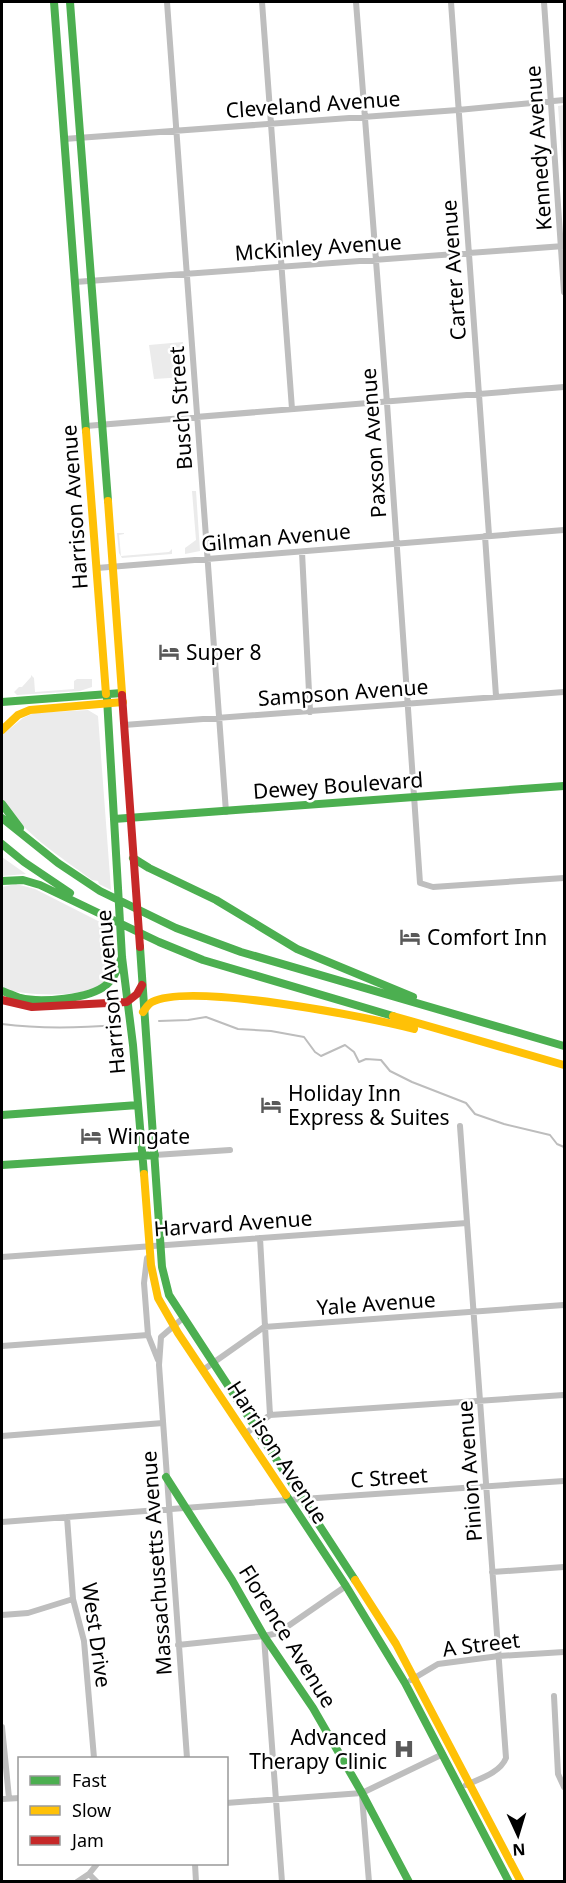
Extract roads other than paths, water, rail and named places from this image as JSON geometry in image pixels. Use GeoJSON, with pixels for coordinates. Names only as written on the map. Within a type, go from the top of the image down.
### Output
{"type":"FeatureCollection","features":[{"type":"Feature","properties":{"kind":"main road","name":"Harrison Avenue"},"geometry":{"type":"LineString","coordinates":[[54,2],[107,698],[122,957],[143,1156],[153,1282],[158,1298],[173,1326],[346,1586],[405,1683],[509,1881]]}},
{"type":"Feature","properties":{"kind":"main road","name":"Harrison Avenue"},"geometry":{"type":"LineString","coordinates":[[70,2],[123,702],[162,1267],[169,1295],[183,1318],[356,1581],[415,1677],[522,1881]]}},
{"type":"Feature","properties":{"kind":"main road"},"geometry":{"type":"LineString","coordinates":[[2,730],[18,715],[30,710],[107,698],[122,693]]}},
{"type":"Feature","properties":{"kind":"main road"},"geometry":{"type":"LineString","coordinates":[[2,702],[107,698],[123,702]]}},
{"type":"Feature","properties":{"kind":"main road","name":"Dewey Boulevard"},"geometry":{"type":"LineString","coordinates":[[114,819],[564,786]]}},
{"type":"Feature","properties":{"kind":"main road"},"geometry":{"type":"LineString","coordinates":[[2,804],[36,846]]}},
{"type":"Feature","properties":{"kind":"main road"},"geometry":{"type":"LineString","coordinates":[[2,818],[36,846],[100,891],[157,920],[241,952],[451,1015],[564,1046]]}},
{"type":"Feature","properties":{"kind":"main road"},"geometry":{"type":"LineString","coordinates":[[2,844],[24,862],[100,912]]}},
{"type":"Feature","properties":{"kind":"main road"},"geometry":{"type":"LineString","coordinates":[[133,858],[216,900],[297,949],[451,1015]]}},
{"type":"Feature","properties":{"kind":"main road"},"geometry":{"type":"LineString","coordinates":[[2,881],[23,879],[32,882],[100,912],[159,942],[203,960],[564,1065]]}},
{"type":"Feature","properties":{"kind":"main road"},"geometry":{"type":"LineString","coordinates":[[2,991],[30,999],[92,994],[110,984],[118,973],[122,957]]}},
{"type":"Feature","properties":{"kind":"main road"},"geometry":{"type":"LineString","coordinates":[[2,1000],[32,1007],[127,1002],[137,994],[142,985]]}},
{"type":"Feature","properties":{"kind":"main road"},"geometry":{"type":"LineString","coordinates":[[143,1012],[149,1004],[159,999],[188,996],[252,1000],[383,1021],[438,1035],[512,1049]]}},
{"type":"Feature","properties":{"kind":"main road"},"geometry":{"type":"LineString","coordinates":[[2,1115],[138,1105]]}},
{"type":"Feature","properties":{"kind":"main road"},"geometry":{"type":"LineString","coordinates":[[2,1165],[155,1155]]}},
{"type":"Feature","properties":{"kind":"main road","name":"Florence Avenue"},"geometry":{"type":"LineString","coordinates":[[166,1477],[232,1580],[264,1636],[313,1708],[362,1792],[408,1881]]}},
{"type":"Feature","properties":{"kind":"street","name":"Busch Street"},"geometry":{"type":"LineString","coordinates":[[167,2],[226,812]]}},
{"type":"Feature","properties":{"kind":"street"},"geometry":{"type":"LineString","coordinates":[[262,2],[292,409]]}},
{"type":"Feature","properties":{"kind":"street","name":"Paxson Avenue"},"geometry":{"type":"LineString","coordinates":[[356,2],[387,403],[420,883],[433,887],[564,878]]}},
{"type":"Feature","properties":{"kind":"street","name":"Carter Avenue"},"geometry":{"type":"LineString","coordinates":[[451,2],[496,696]]}},
{"type":"Feature","properties":{"kind":"street","name":"Kennedy Avenue"},"geometry":{"type":"LineString","coordinates":[[544,2],[563,246],[564,292]]}},
{"type":"Feature","properties":{"kind":"street","name":"Cleveland Avenue"},"geometry":{"type":"LineString","coordinates":[[64,139],[564,100]]}},
{"type":"Feature","properties":{"kind":"street","name":"McKinley Avenue"},"geometry":{"type":"LineString","coordinates":[[75,282],[563,246]]}},
{"type":"Feature","properties":{"kind":"street"},"geometry":{"type":"LineString","coordinates":[[86,426],[564,387]]}},
{"type":"Feature","properties":{"kind":"street","name":"Gilman Avenue"},"geometry":{"type":"LineString","coordinates":[[97,568],[564,530]]}},
{"type":"Feature","properties":{"kind":"street"},"geometry":{"type":"LineString","coordinates":[[302,552],[310,712]]}},
{"type":"Feature","properties":{"kind":"street","name":"Sampson Avenue"},"geometry":{"type":"LineString","coordinates":[[124,725],[564,692]]}},
{"type":"Feature","properties":{"kind":"street","name":"Pinion Avenue"},"geometry":{"type":"LineString","coordinates":[[460,1126],[506,1758],[504,1764],[496,1770],[460,1788]]}},
{"type":"Feature","properties":{"kind":"street"},"geometry":{"type":"LineString","coordinates":[[155,1155],[230,1150]]}},
{"type":"Feature","properties":{"kind":"street","name":"Harvard Avenue"},"geometry":{"type":"LineString","coordinates":[[2,1257],[467,1223]]}},
{"type":"Feature","properties":{"kind":"street"},"geometry":{"type":"LineString","coordinates":[[260,1238],[270,1415]]}},
{"type":"Feature","properties":{"kind":"street","name":"Massachusetts Avenue"},"geometry":{"type":"LineString","coordinates":[[149,1246],[144,1283],[148,1335],[159,1365]]}},
{"type":"Feature","properties":{"kind":"street","name":"Yale Avenue"},"geometry":{"type":"LineString","coordinates":[[264,1328],[564,1305]]}},
{"type":"Feature","properties":{"kind":"street","name":"Massachusetts Avenue"},"geometry":{"type":"LineString","coordinates":[[183,1318],[161,1337],[159,1365],[187,1757]]}},
{"type":"Feature","properties":{"kind":"street"},"geometry":{"type":"LineString","coordinates":[[203,1370],[264,1328]]}},
{"type":"Feature","properties":{"kind":"street"},"geometry":{"type":"LineString","coordinates":[[2,1346],[148,1335]]}},
{"type":"Feature","properties":{"kind":"street"},"geometry":{"type":"LineString","coordinates":[[245,1434],[270,1415],[564,1395]]}},
{"type":"Feature","properties":{"kind":"street"},"geometry":{"type":"LineString","coordinates":[[2,1436],[163,1423]]}},
{"type":"Feature","properties":{"kind":"street","name":"C Street"},"geometry":{"type":"LineString","coordinates":[[2,1522],[564,1482]]}},
{"type":"Feature","properties":{"kind":"street","name":"West Drive"},"geometry":{"type":"LineString","coordinates":[[67,1517],[73,1599],[84,1641],[94,1757]]}},
{"type":"Feature","properties":{"kind":"street"},"geometry":{"type":"LineString","coordinates":[[492,1572],[564,1567]]}},
{"type":"Feature","properties":{"kind":"street"},"geometry":{"type":"LineString","coordinates":[[178,1645],[278,1633],[346,1586]]}},
{"type":"Feature","properties":{"kind":"street"},"geometry":{"type":"LineString","coordinates":[[2,1615],[28,1613],[73,1599]]}},
{"type":"Feature","properties":{"kind":"street"},"geometry":{"type":"LineString","coordinates":[[264,1636],[282,1881]]}},
{"type":"Feature","properties":{"kind":"street","name":"A Street"},"geometry":{"type":"LineString","coordinates":[[405,1683],[438,1664],[498,1656],[564,1652]]}},
{"type":"Feature","properties":{"kind":"street"},"geometry":{"type":"LineString","coordinates":[[554,1696],[558,1774],[564,1787]]}},
{"type":"Feature","properties":{"kind":"street"},"geometry":{"type":"LineString","coordinates":[[2,1727],[9,1798]]}},
{"type":"Feature","properties":{"kind":"street"},"geometry":{"type":"LineString","coordinates":[[228,1803],[362,1792],[443,1754]]}},
{"type":"Feature","properties":{"kind":"street"},"geometry":{"type":"LineString","coordinates":[[362,1792],[369,1881]]}},
{"type":"Feature","properties":{"kind":"street"},"geometry":{"type":"LineString","coordinates":[[2,1799],[18,1798]]}},
{"type":"Feature","properties":{"kind":"street"},"geometry":{"type":"LineString","coordinates":[[77,1881],[89,1874],[96,1865]]}},
{"type":"Feature","properties":{"kind":"street"},"geometry":{"type":"LineString","coordinates":[[195,1865],[196,1881]]}},
{"type":"Feature","properties":{"kind":"street"},"geometry":{"type":"LineString","coordinates":[[89,1874],[97,1881]]}},
{"type":"Feature","properties":{"kind":"waterway"},"geometry":{"type":"LineString","coordinates":[[159,1021],[206,1017],[238,1029],[271,1031],[304,1037],[315,1052],[321,1056],[345,1045],[354,1052],[359,1062],[366,1059],[381,1060],[390,1071],[466,1103],[475,1114],[504,1124],[550,1135],[557,1144],[564,1147]]}},
{"type":"Feature","properties":{"kind":"waterway"},"geometry":{"type":"LineString","coordinates":[[2,1024],[31,1027],[118,1025]]}},
{"type":"Feature","properties":{"kind":"place","name":"Super 8"},"geometry":{"type":"Point","coordinates":[169,652]}},
{"type":"Feature","properties":{"kind":"place","name":"Comfort Inn"},"geometry":{"type":"Point","coordinates":[410,937]}},
{"type":"Feature","properties":{"kind":"place","name":"Holiday Inn Express & Suites"},"geometry":{"type":"Point","coordinates":[271,1105]}},
{"type":"Feature","properties":{"kind":"place","name":"Wingate"},"geometry":{"type":"Point","coordinates":[91,1136]}},
{"type":"Feature","properties":{"kind":"place","name":"Advanced Therapy Clinic"},"geometry":{"type":"Point","coordinates":[404,1749]}}]}
